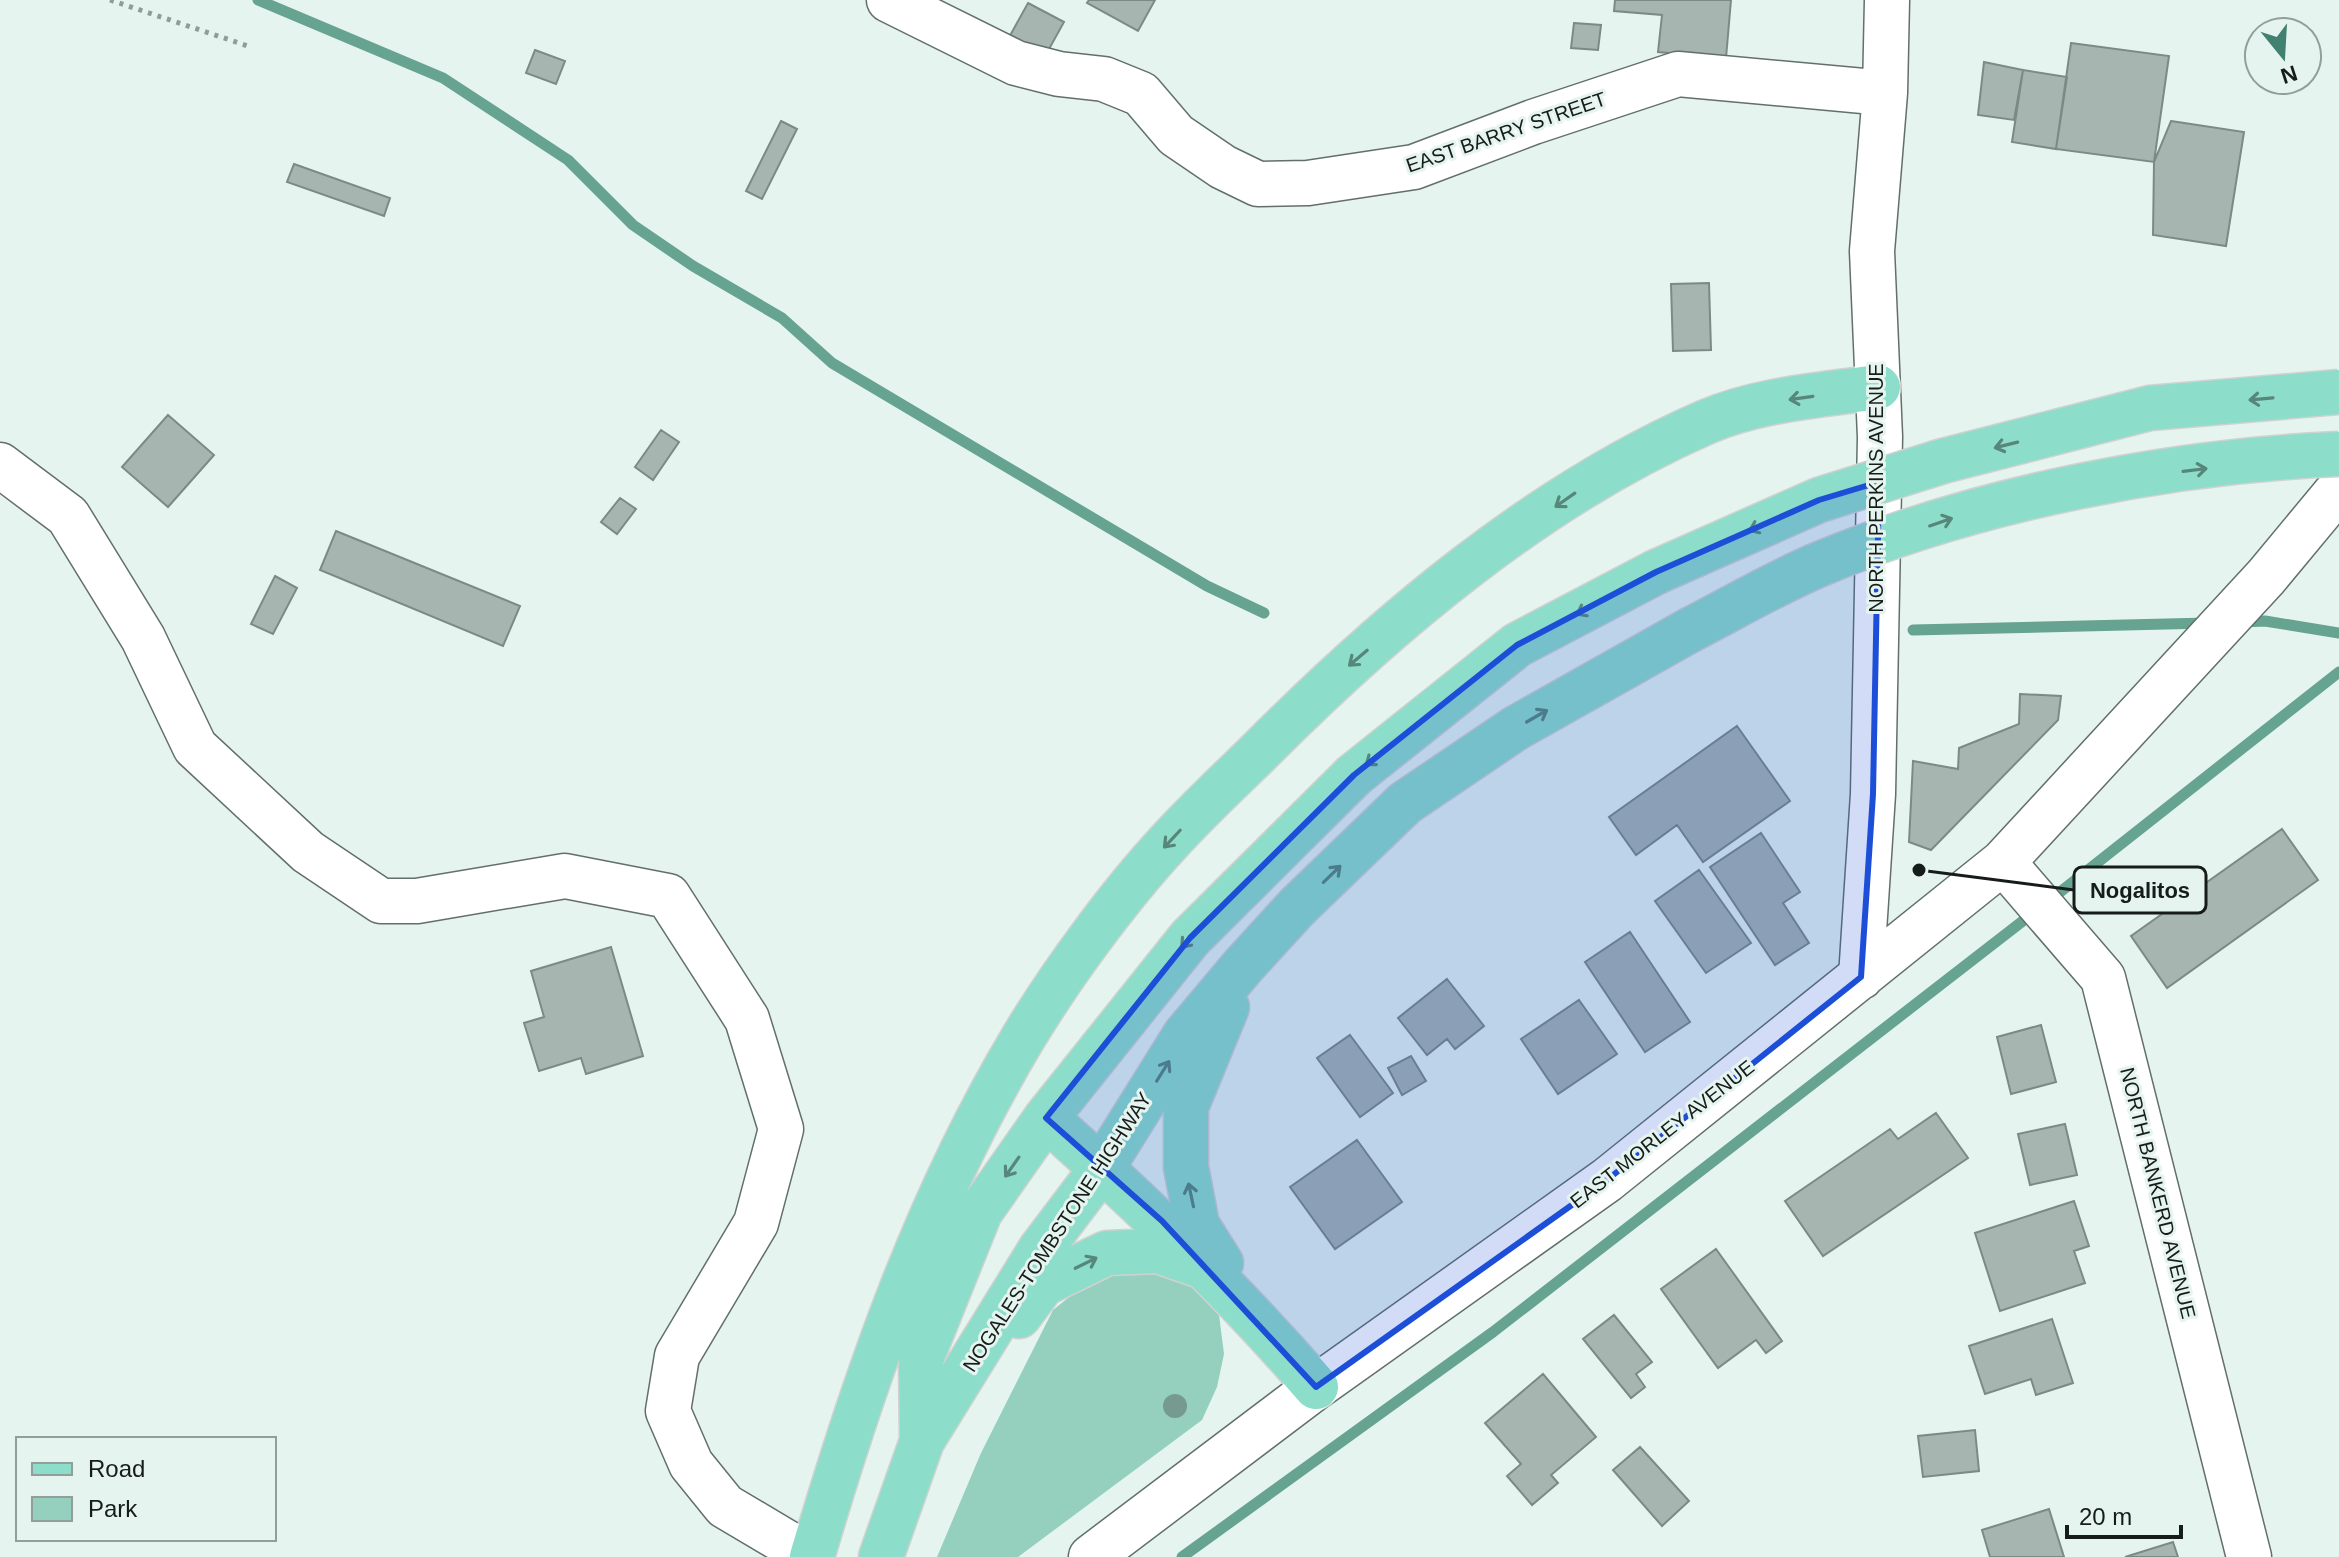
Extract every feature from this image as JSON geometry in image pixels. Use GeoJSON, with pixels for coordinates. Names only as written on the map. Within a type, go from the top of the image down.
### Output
{"type":"FeatureCollection","features":[{"type":"Feature","properties":{"kind":"main road"},"geometry":{"type":"LineString","coordinates":[[811,1557],[849,1431],[904,1279],[968,1137],[1025,1035],[1093,938],[1166,844],[1327,684],[1459,574],[1607,471],[1710,420],[1786,400],[1878,387]]}},
{"type":"Feature","properties":{"kind":"main road"},"geometry":{"type":"LineString","coordinates":[[922,1441],[921,1359],[980,1212],[1046,1118],[1190,938],[1354,775],[1517,645],[1656,572],[1819,500],[1943,461],[2150,408],[2339,392]]}},
{"type":"Feature","properties":{"kind":"main road","name":"NOGALES-TOMBSTONE HIGHWAY"},"geometry":{"type":"LineString","coordinates":[[922,1441],[1040,1250],[1102,1168],[1185,1035],[1297,907],[1405,803],[1516,728],[1690,630],[1819,565],[1975,510],[2103,482],[2299,456],[2339,454]]}},
{"type":"Feature","properties":{"kind":"main road"},"geometry":{"type":"LineString","coordinates":[[1243,966],[1186,1107],[1186,1167],[1197,1225],[1252,1312]]}},
{"type":"Feature","properties":{"kind":"main road"},"geometry":{"type":"LineString","coordinates":[[1046,1118],[1209,1268],[1252,1312],[1316,1387]]}},
{"type":"Feature","properties":{"kind":"main road"},"geometry":{"type":"LineString","coordinates":[[881,1557],[922,1441],[1043,1284],[1107,1253],[1158,1251],[1209,1268]]}},
{"type":"Feature","properties":{"kind":"street","name":"EAST BARRY STREET"},"geometry":{"type":"LineString","coordinates":[[889,0],[1016,63],[1059,74],[1104,79],[1141,94],[1176,135],[1258,184],[1308,183],[1414,167],[1533,122],[1678,74],[1885,93]]}},
{"type":"Feature","properties":{"kind":"street","name":"NORTH PERKINS AVENUE"},"geometry":{"type":"LineString","coordinates":[[1861,977],[1873,794],[1878,387],[1872,251],[1885,93],[1887,0]]}},
{"type":"Feature","properties":{"kind":"street"},"geometry":{"type":"LineString","coordinates":[[0,465],[68,516],[143,638],[195,747],[308,852],[381,901],[417,901],[565,876],[668,896],[747,1019],[781,1129],[756,1223],[677,1356],[668,1411],[691,1464],[725,1506],[811,1557]]}},
{"type":"Feature","properties":{"kind":"street","name":"EAST MORLEY AVENUE"},"geometry":{"type":"LineString","coordinates":[[1091,1557],[1316,1387],[1607,1180],[2003,862],[2266,577],[2339,489]]}},
{"type":"Feature","properties":{"kind":"street","name":"NORTH BANKERD AVENUE"},"geometry":{"type":"LineString","coordinates":[[2003,862],[2103,978],[2249,1557]]}},
{"type":"Feature","properties":{"kind":"path"},"geometry":{"type":"LineString","coordinates":[[110,0],[248,46]]}},
{"type":"Feature","properties":{"kind":"highlighted area"},"geometry":{"type":"Polygon","coordinates":[[[1879,482],[1873,794],[1861,977],[1607,1180],[1316,1387],[1162,1221],[1046,1118],[1190,938],[1354,775],[1517,645],[1656,572],[1819,500],[1879,482]]]}},
{"type":"Feature","properties":{"kind":"green space"},"geometry":{"type":"Polygon","coordinates":[[[1150,1268],[1183,1275],[1218,1307],[1224,1354],[1217,1387],[1202,1420],[1018,1557],[937,1557],[981,1453],[1053,1310],[1103,1270],[1150,1268]]]}},
{"type":"Feature","properties":{"kind":"building"},"geometry":{"type":"Polygon","coordinates":[[[1089,0],[1155,0],[1138,31],[1087,3],[1089,0]]]}},
{"type":"Feature","properties":{"kind":"building"},"geometry":{"type":"Polygon","coordinates":[[[1615,0],[1731,0],[1726,58],[1658,52],[1662,15],[1614,11],[1615,0]]]}},
{"type":"Feature","properties":{"kind":"building"},"geometry":{"type":"Polygon","coordinates":[[[1028,3],[1064,22],[1043,60],[1007,41],[1028,3]]]}},
{"type":"Feature","properties":{"kind":"building"},"geometry":{"type":"Polygon","coordinates":[[[1574,23],[1601,25],[1598,50],[1571,48],[1574,23]]]}},
{"type":"Feature","properties":{"kind":"building"},"geometry":{"type":"Polygon","coordinates":[[[2071,43],[2169,56],[2154,162],[2056,149],[2071,43]]]}},
{"type":"Feature","properties":{"kind":"building"},"geometry":{"type":"Polygon","coordinates":[[[535,50],[565,61],[556,84],[526,73],[535,50]]]}},
{"type":"Feature","properties":{"kind":"building"},"geometry":{"type":"Polygon","coordinates":[[[1984,62],[2023,70],[2014,120],[1978,115],[1984,62]]]}},
{"type":"Feature","properties":{"kind":"building"},"geometry":{"type":"Polygon","coordinates":[[[2023,70],[2067,77],[2056,149],[2012,142],[2023,70]]]}},
{"type":"Feature","properties":{"kind":"building"},"geometry":{"type":"Polygon","coordinates":[[[781,121],[797,129],[762,199],[746,191],[781,121]]]}},
{"type":"Feature","properties":{"kind":"building"},"geometry":{"type":"Polygon","coordinates":[[[2171,121],[2244,132],[2226,246],[2153,235],[2154,162],[2171,121]]]}},
{"type":"Feature","properties":{"kind":"building"},"geometry":{"type":"Polygon","coordinates":[[[294,164],[390,198],[384,216],[287,182],[294,164]]]}},
{"type":"Feature","properties":{"kind":"building"},"geometry":{"type":"Polygon","coordinates":[[[1709,283],[1711,350],[1673,351],[1671,284],[1709,283]]]}},
{"type":"Feature","properties":{"kind":"building"},"geometry":{"type":"Polygon","coordinates":[[[168,415],[214,455],[168,507],[122,467],[168,415]]]}},
{"type":"Feature","properties":{"kind":"building"},"geometry":{"type":"Polygon","coordinates":[[[661,430],[679,442],[653,480],[635,467],[661,430]]]}},
{"type":"Feature","properties":{"kind":"building"},"geometry":{"type":"Polygon","coordinates":[[[620,498],[636,509],[617,534],[601,522],[620,498]]]}},
{"type":"Feature","properties":{"kind":"building"},"geometry":{"type":"Polygon","coordinates":[[[336,531],[520,606],[503,646],[320,570],[336,531]]]}},
{"type":"Feature","properties":{"kind":"building"},"geometry":{"type":"Polygon","coordinates":[[[275,576],[297,588],[273,634],[251,624],[275,576]]]}},
{"type":"Feature","properties":{"kind":"building"},"geometry":{"type":"Polygon","coordinates":[[[2020,694],[2061,696],[2058,720],[1931,850],[1909,842],[1913,761],[1958,769],[1959,748],[2019,724],[2020,694]]]}},
{"type":"Feature","properties":{"kind":"building"},"geometry":{"type":"Polygon","coordinates":[[[1737,726],[1790,801],[1703,862],[1677,825],[1636,855],[1609,817],[1737,726]]]}},
{"type":"Feature","properties":{"kind":"building"},"geometry":{"type":"Polygon","coordinates":[[[2282,829],[2318,880],[2167,988],[2131,936],[2282,829]]]}},
{"type":"Feature","properties":{"kind":"building"},"geometry":{"type":"Polygon","coordinates":[[[1761,833],[1800,892],[1783,903],[1809,943],[1775,965],[1710,867],[1761,833]]]}},
{"type":"Feature","properties":{"kind":"building"},"geometry":{"type":"Polygon","coordinates":[[[1699,870],[1751,943],[1706,973],[1655,901],[1699,870]]]}},
{"type":"Feature","properties":{"kind":"building"},"geometry":{"type":"Polygon","coordinates":[[[1630,932],[1690,1022],[1645,1052],[1585,962],[1630,932]]]}},
{"type":"Feature","properties":{"kind":"building"},"geometry":{"type":"Polygon","coordinates":[[[611,947],[643,1056],[586,1074],[581,1058],[539,1071],[524,1023],[544,1017],[531,971],[611,947]]]}},
{"type":"Feature","properties":{"kind":"building"},"geometry":{"type":"Polygon","coordinates":[[[1447,979],[1484,1026],[1455,1049],[1447,1039],[1427,1055],[1398,1018],[1447,979]]]}},
{"type":"Feature","properties":{"kind":"building"},"geometry":{"type":"Polygon","coordinates":[[[1579,1000],[1617,1054],[1558,1094],[1521,1039],[1579,1000]]]}},
{"type":"Feature","properties":{"kind":"building"},"geometry":{"type":"Polygon","coordinates":[[[2041,1025],[2056,1082],[2011,1094],[1997,1037],[2041,1025]]]}},
{"type":"Feature","properties":{"kind":"building"},"geometry":{"type":"Polygon","coordinates":[[[1350,1035],[1393,1093],[1360,1117],[1317,1058],[1350,1035]]]}},
{"type":"Feature","properties":{"kind":"building"},"geometry":{"type":"Polygon","coordinates":[[[1411,1056],[1426,1081],[1402,1095],[1388,1068],[1411,1056]]]}},
{"type":"Feature","properties":{"kind":"building"},"geometry":{"type":"Polygon","coordinates":[[[1936,1113],[1968,1158],[1823,1256],[1785,1201],[1890,1129],[1898,1139],[1936,1113]]]}},
{"type":"Feature","properties":{"kind":"building"},"geometry":{"type":"Polygon","coordinates":[[[2065,1124],[2077,1175],[2030,1185],[2018,1134],[2065,1124]]]}},
{"type":"Feature","properties":{"kind":"building"},"geometry":{"type":"Polygon","coordinates":[[[1357,1140],[1402,1202],[1335,1249],[1290,1187],[1357,1140]]]}},
{"type":"Feature","properties":{"kind":"building"},"geometry":{"type":"Polygon","coordinates":[[[2074,1201],[2089,1246],[2074,1251],[2085,1283],[2000,1311],[1975,1233],[2074,1201]]]}},
{"type":"Feature","properties":{"kind":"building"},"geometry":{"type":"Polygon","coordinates":[[[1716,1249],[1782,1341],[1766,1353],[1756,1340],[1718,1368],[1661,1289],[1716,1249]]]}},
{"type":"Feature","properties":{"kind":"building"},"geometry":{"type":"Polygon","coordinates":[[[1614,1315],[1652,1362],[1636,1374],[1645,1387],[1631,1398],[1583,1339],[1614,1315]]]}},
{"type":"Feature","properties":{"kind":"building"},"geometry":{"type":"Polygon","coordinates":[[[2052,1319],[2073,1383],[2036,1395],[2031,1379],[1985,1394],[1969,1346],[2052,1319]]]}},
{"type":"Feature","properties":{"kind":"building"},"geometry":{"type":"Polygon","coordinates":[[[1543,1374],[1596,1437],[1551,1475],[1558,1483],[1532,1505],[1507,1476],[1521,1464],[1485,1423],[1543,1374]]]}},
{"type":"Feature","properties":{"kind":"building"},"geometry":{"type":"Polygon","coordinates":[[[1975,1430],[1979,1471],[1923,1477],[1918,1436],[1975,1430]]]}},
{"type":"Feature","properties":{"kind":"building"},"geometry":{"type":"Polygon","coordinates":[[[1640,1447],[1689,1501],[1662,1526],[1613,1470],[1640,1447]]]}},
{"type":"Feature","properties":{"kind":"building"},"geometry":{"type":"Polygon","coordinates":[[[2049,1509],[2064,1557],[1990,1557],[1982,1530],[2049,1509]]]}},
{"type":"Feature","properties":{"kind":"building"},"geometry":{"type":"Polygon","coordinates":[[[2173,1542],[2178,1557],[2125,1557],[2173,1542]]]}},
{"type":"Feature","properties":{"kind":"waterway"},"geometry":{"type":"LineString","coordinates":[[258,0],[443,78],[568,160],[633,225],[693,266],[782,318],[832,363],[1207,586],[1264,613]]}},
{"type":"Feature","properties":{"kind":"waterway"},"geometry":{"type":"LineString","coordinates":[[2242,622],[2265,621],[2339,633]]}},
{"type":"Feature","properties":{"kind":"waterway"},"geometry":{"type":"LineString","coordinates":[[1913,630],[2208,623]]}},
{"type":"Feature","properties":{"kind":"waterway"},"geometry":{"type":"LineString","coordinates":[[2050,900],[2339,672]]}},
{"type":"Feature","properties":{"kind":"waterway"},"geometry":{"type":"LineString","coordinates":[[1182,1557],[1493,1332],[2033,913]]}},
{"type":"Feature","properties":{"kind":"place","name":"Nogalitos"},"geometry":{"type":"Point","coordinates":[1919,870]}}]}
